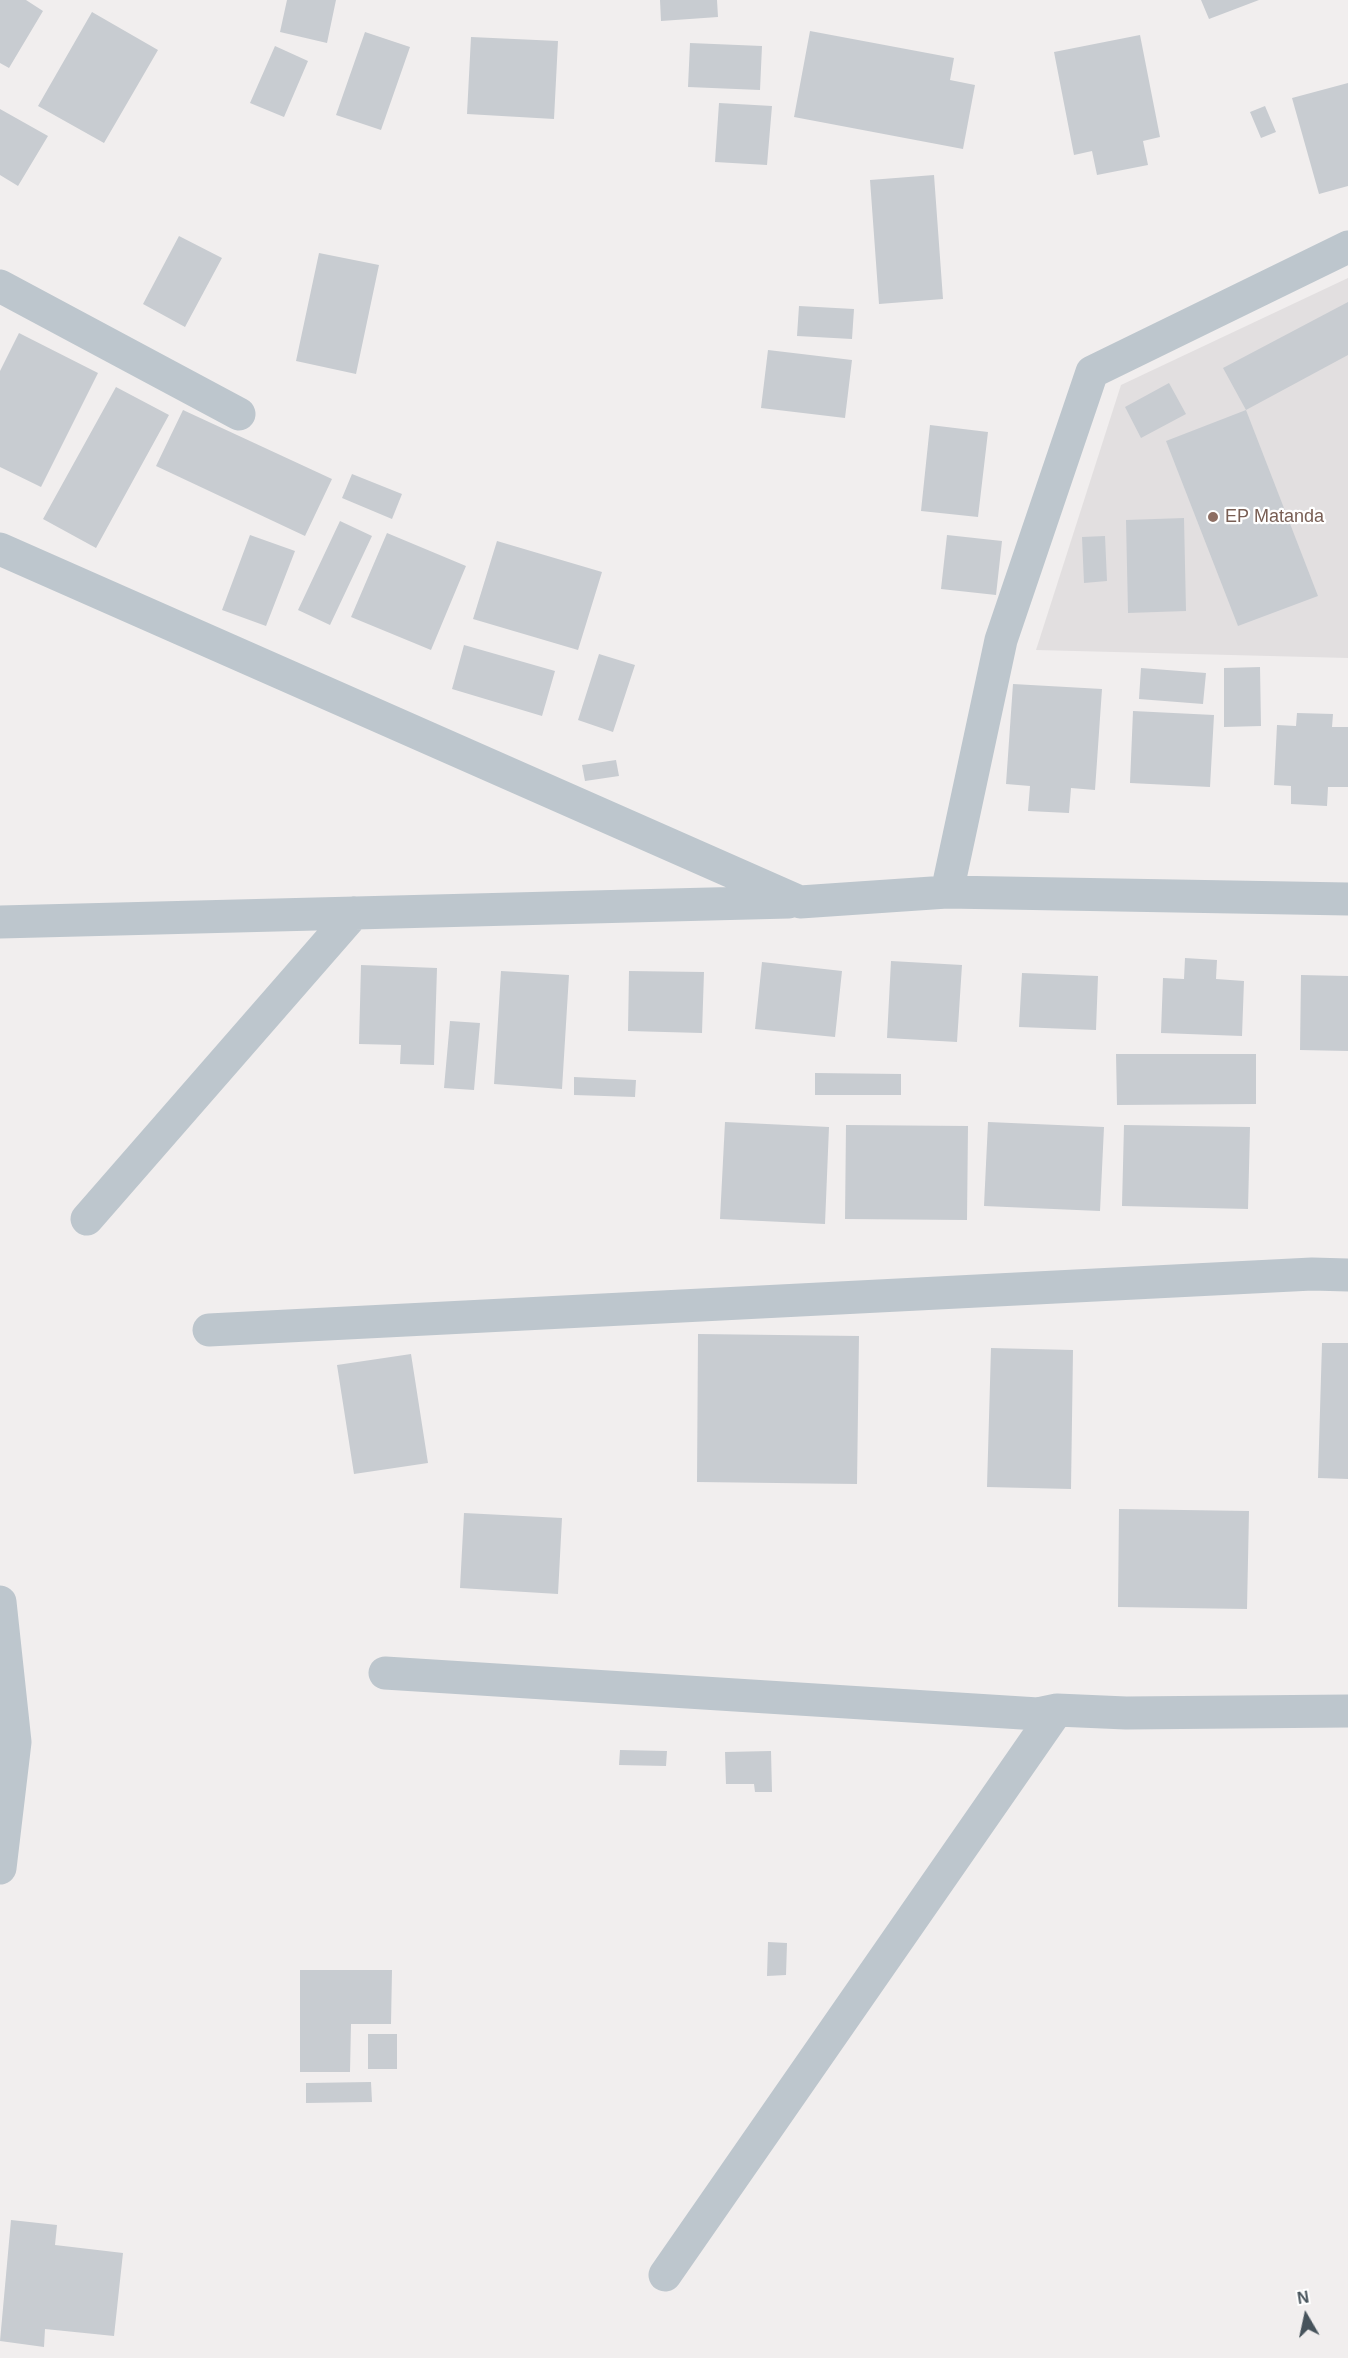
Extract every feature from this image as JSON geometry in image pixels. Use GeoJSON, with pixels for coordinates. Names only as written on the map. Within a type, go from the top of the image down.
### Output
{"type":"FeatureCollection","features":[{"type":"Feature","properties":{"kind":"street"},"geometry":{"type":"LineString","coordinates":[[947,892],[1001,640],[1092,372],[1348,247]]}},
{"type":"Feature","properties":{"kind":"street"},"geometry":{"type":"LineString","coordinates":[[0,286],[239,414]]}},
{"type":"Feature","properties":{"kind":"street"},"geometry":{"type":"LineString","coordinates":[[0,549],[800,902]]}},
{"type":"Feature","properties":{"kind":"street"},"geometry":{"type":"LineString","coordinates":[[0,922],[800,902],[947,892],[1348,899]]}},
{"type":"Feature","properties":{"kind":"street"},"geometry":{"type":"LineString","coordinates":[[87,1219],[354,913]]}},
{"type":"Feature","properties":{"kind":"street"},"geometry":{"type":"LineString","coordinates":[[209,1330],[1312,1274],[1348,1275]]}},
{"type":"Feature","properties":{"kind":"street"},"geometry":{"type":"LineString","coordinates":[[0,1602],[15,1742],[0,1868]]}},
{"type":"Feature","properties":{"kind":"street"},"geometry":{"type":"LineString","coordinates":[[386,1673],[1038,1714],[1057,1710],[1126,1713],[1348,1711]]}},
{"type":"Feature","properties":{"kind":"street"},"geometry":{"type":"LineString","coordinates":[[665,2275],[1057,1710]]}},
{"type":"Feature","properties":{"kind":"shaded area","name":"EP Matanda"},"geometry":{"type":"Polygon","coordinates":[[[1348,278],[1348,658],[1036,650],[1121,385],[1348,278]]]}},
{"type":"Feature","properties":{"kind":"building"},"geometry":{"type":"Polygon","coordinates":[[[0,0],[26,0],[43,11],[9,68],[0,63],[0,0]]]}},
{"type":"Feature","properties":{"kind":"building"},"geometry":{"type":"Polygon","coordinates":[[[287,0],[336,0],[327,43],[280,32],[287,0]]]}},
{"type":"Feature","properties":{"kind":"building"},"geometry":{"type":"Polygon","coordinates":[[[660,0],[717,0],[718,17],[661,21],[660,0]]]}},
{"type":"Feature","properties":{"kind":"building"},"geometry":{"type":"Polygon","coordinates":[[[1201,0],[1259,0],[1209,19],[1201,0]]]}},
{"type":"Feature","properties":{"kind":"building"},"geometry":{"type":"Polygon","coordinates":[[[92,12],[158,50],[104,143],[38,106],[92,12]]]}},
{"type":"Feature","properties":{"kind":"building"},"geometry":{"type":"Polygon","coordinates":[[[810,31],[954,58],[950,80],[975,85],[963,149],[794,117],[810,31]]]}},
{"type":"Feature","properties":{"kind":"building"},"geometry":{"type":"Polygon","coordinates":[[[365,32],[410,47],[381,130],[336,115],[365,32]]]}},
{"type":"Feature","properties":{"kind":"building"},"geometry":{"type":"Polygon","coordinates":[[[1140,35],[1160,137],[1143,141],[1148,165],[1097,175],[1092,151],[1074,155],[1054,52],[1140,35]]]}},
{"type":"Feature","properties":{"kind":"building"},"geometry":{"type":"Polygon","coordinates":[[[471,37],[558,41],[554,119],[467,114],[471,37]]]}},
{"type":"Feature","properties":{"kind":"building"},"geometry":{"type":"Polygon","coordinates":[[[690,43],[762,46],[760,90],[688,87],[690,43]]]}},
{"type":"Feature","properties":{"kind":"building"},"geometry":{"type":"Polygon","coordinates":[[[275,46],[308,61],[284,117],[250,103],[275,46]]]}},
{"type":"Feature","properties":{"kind":"building"},"geometry":{"type":"Polygon","coordinates":[[[1348,83],[1348,186],[1319,194],[1292,98],[1348,83]]]}},
{"type":"Feature","properties":{"kind":"building"},"geometry":{"type":"Polygon","coordinates":[[[719,103],[772,106],[767,165],[715,162],[719,103]]]}},
{"type":"Feature","properties":{"kind":"building"},"geometry":{"type":"Polygon","coordinates":[[[1265,106],[1276,132],[1261,138],[1250,112],[1265,106]]]}},
{"type":"Feature","properties":{"kind":"building"},"geometry":{"type":"Polygon","coordinates":[[[0,109],[48,136],[18,186],[0,175],[0,109]]]}},
{"type":"Feature","properties":{"kind":"building"},"geometry":{"type":"Polygon","coordinates":[[[934,175],[943,299],[879,304],[870,180],[934,175]]]}},
{"type":"Feature","properties":{"kind":"building"},"geometry":{"type":"Polygon","coordinates":[[[179,236],[222,258],[185,327],[143,304],[179,236]]]}},
{"type":"Feature","properties":{"kind":"building"},"geometry":{"type":"Polygon","coordinates":[[[319,253],[379,265],[356,374],[296,361],[319,253]]]}},
{"type":"Feature","properties":{"kind":"building"},"geometry":{"type":"Polygon","coordinates":[[[1348,302],[1348,355],[1246,410],[1223,368],[1348,302]]]}},
{"type":"Feature","properties":{"kind":"building"},"geometry":{"type":"Polygon","coordinates":[[[799,306],[854,309],[852,339],[797,336],[799,306]]]}},
{"type":"Feature","properties":{"kind":"building"},"geometry":{"type":"Polygon","coordinates":[[[19,333],[98,373],[41,487],[0,467],[0,371],[19,333]]]}},
{"type":"Feature","properties":{"kind":"building"},"geometry":{"type":"Polygon","coordinates":[[[768,350],[852,360],[845,418],[761,408],[768,350]]]}},
{"type":"Feature","properties":{"kind":"building"},"geometry":{"type":"Polygon","coordinates":[[[1169,383],[1186,414],[1141,438],[1125,407],[1169,383]]]}},
{"type":"Feature","properties":{"kind":"building"},"geometry":{"type":"Polygon","coordinates":[[[116,387],[169,415],[96,548],[43,519],[116,387]]]}},
{"type":"Feature","properties":{"kind":"building"},"geometry":{"type":"Polygon","coordinates":[[[183,410],[332,479],[305,536],[156,466],[183,410]]]}},
{"type":"Feature","properties":{"kind":"building"},"geometry":{"type":"Polygon","coordinates":[[[1246,410],[1318,596],[1238,626],[1166,441],[1246,410]]]}},
{"type":"Feature","properties":{"kind":"building"},"geometry":{"type":"Polygon","coordinates":[[[930,425],[988,432],[978,517],[921,511],[930,425]]]}},
{"type":"Feature","properties":{"kind":"building"},"geometry":{"type":"Polygon","coordinates":[[[352,474],[402,494],[392,519],[342,498],[352,474]]]}},
{"type":"Feature","properties":{"kind":"building"},"geometry":{"type":"Polygon","coordinates":[[[1184,518],[1186,611],[1128,613],[1126,520],[1184,518]]]}},
{"type":"Feature","properties":{"kind":"building"},"geometry":{"type":"Polygon","coordinates":[[[340,521],[372,536],[330,625],[298,610],[340,521]]]}},
{"type":"Feature","properties":{"kind":"building"},"geometry":{"type":"Polygon","coordinates":[[[387,533],[466,566],[431,650],[351,617],[387,533]]]}},
{"type":"Feature","properties":{"kind":"building"},"geometry":{"type":"Polygon","coordinates":[[[250,535],[295,551],[266,626],[222,610],[250,535]]]}},
{"type":"Feature","properties":{"kind":"building"},"geometry":{"type":"Polygon","coordinates":[[[947,535],[1002,541],[996,595],[941,589],[947,535]]]}},
{"type":"Feature","properties":{"kind":"building"},"geometry":{"type":"Polygon","coordinates":[[[1105,536],[1107,581],[1084,583],[1082,537],[1105,536]]]}},
{"type":"Feature","properties":{"kind":"building"},"geometry":{"type":"Polygon","coordinates":[[[497,541],[602,572],[578,650],[473,619],[497,541]]]}},
{"type":"Feature","properties":{"kind":"building"},"geometry":{"type":"Polygon","coordinates":[[[464,645],[555,671],[542,716],[452,689],[464,645]]]}},
{"type":"Feature","properties":{"kind":"building"},"geometry":{"type":"Polygon","coordinates":[[[599,654],[635,665],[613,732],[578,720],[599,654]]]}},
{"type":"Feature","properties":{"kind":"building"},"geometry":{"type":"Polygon","coordinates":[[[1260,667],[1261,726],[1224,727],[1224,668],[1260,667]]]}},
{"type":"Feature","properties":{"kind":"building"},"geometry":{"type":"Polygon","coordinates":[[[1141,668],[1206,673],[1203,704],[1139,699],[1141,668]]]}},
{"type":"Feature","properties":{"kind":"building"},"geometry":{"type":"Polygon","coordinates":[[[1013,684],[1102,689],[1095,790],[1071,788],[1069,813],[1028,811],[1030,786],[1006,784],[1013,684]]]}},
{"type":"Feature","properties":{"kind":"building"},"geometry":{"type":"Polygon","coordinates":[[[1133,711],[1214,715],[1210,787],[1130,783],[1133,711]]]}},
{"type":"Feature","properties":{"kind":"building"},"geometry":{"type":"Polygon","coordinates":[[[1297,713],[1333,714],[1332,727],[1348,727],[1348,787],[1328,787],[1327,806],[1291,804],[1291,786],[1274,785],[1277,725],[1296,726],[1297,713]]]}},
{"type":"Feature","properties":{"kind":"building"},"geometry":{"type":"Polygon","coordinates":[[[616,760],[619,776],[585,781],[582,765],[616,760]]]}},
{"type":"Feature","properties":{"kind":"building"},"geometry":{"type":"Polygon","coordinates":[[[1185,958],[1217,960],[1216,979],[1244,981],[1242,1036],[1161,1033],[1163,978],[1184,979],[1185,958]]]}},
{"type":"Feature","properties":{"kind":"building"},"geometry":{"type":"Polygon","coordinates":[[[891,961],[962,965],[957,1042],[887,1038],[891,961]]]}},
{"type":"Feature","properties":{"kind":"building"},"geometry":{"type":"Polygon","coordinates":[[[762,962],[842,971],[835,1037],[755,1029],[762,962]]]}},
{"type":"Feature","properties":{"kind":"building"},"geometry":{"type":"Polygon","coordinates":[[[361,965],[437,968],[434,1065],[400,1064],[401,1045],[359,1044],[361,965]]]}},
{"type":"Feature","properties":{"kind":"building"},"geometry":{"type":"Polygon","coordinates":[[[501,971],[569,975],[562,1089],[494,1084],[501,971]]]}},
{"type":"Feature","properties":{"kind":"building"},"geometry":{"type":"Polygon","coordinates":[[[629,971],[704,972],[702,1033],[628,1031],[629,971]]]}},
{"type":"Feature","properties":{"kind":"building"},"geometry":{"type":"Polygon","coordinates":[[[1022,973],[1098,976],[1096,1030],[1019,1027],[1022,973]]]}},
{"type":"Feature","properties":{"kind":"building"},"geometry":{"type":"Polygon","coordinates":[[[1301,975],[1348,976],[1348,1051],[1300,1050],[1301,975]]]}},
{"type":"Feature","properties":{"kind":"building"},"geometry":{"type":"Polygon","coordinates":[[[450,1021],[480,1023],[474,1090],[444,1088],[450,1021]]]}},
{"type":"Feature","properties":{"kind":"building"},"geometry":{"type":"Polygon","coordinates":[[[1116,1054],[1256,1054],[1256,1104],[1117,1105],[1116,1054]]]}},
{"type":"Feature","properties":{"kind":"building"},"geometry":{"type":"Polygon","coordinates":[[[815,1073],[901,1074],[901,1095],[815,1095],[815,1073]]]}},
{"type":"Feature","properties":{"kind":"building"},"geometry":{"type":"Polygon","coordinates":[[[574,1077],[636,1080],[635,1097],[574,1095],[574,1077]]]}},
{"type":"Feature","properties":{"kind":"building"},"geometry":{"type":"Polygon","coordinates":[[[725,1122],[829,1127],[825,1224],[720,1219],[725,1122]]]}},
{"type":"Feature","properties":{"kind":"building"},"geometry":{"type":"Polygon","coordinates":[[[988,1122],[1104,1127],[1100,1211],[984,1206],[988,1122]]]}},
{"type":"Feature","properties":{"kind":"building"},"geometry":{"type":"Polygon","coordinates":[[[846,1125],[968,1126],[967,1220],[845,1219],[846,1125]]]}},
{"type":"Feature","properties":{"kind":"building"},"geometry":{"type":"Polygon","coordinates":[[[1124,1125],[1250,1127],[1248,1209],[1122,1206],[1124,1125]]]}},
{"type":"Feature","properties":{"kind":"building"},"geometry":{"type":"Polygon","coordinates":[[[698,1334],[859,1336],[857,1484],[697,1482],[698,1334]]]}},
{"type":"Feature","properties":{"kind":"building"},"geometry":{"type":"Polygon","coordinates":[[[1322,1343],[1348,1343],[1348,1479],[1318,1478],[1322,1343]]]}},
{"type":"Feature","properties":{"kind":"building"},"geometry":{"type":"Polygon","coordinates":[[[991,1348],[1073,1350],[1071,1489],[987,1487],[991,1348]]]}},
{"type":"Feature","properties":{"kind":"building"},"geometry":{"type":"Polygon","coordinates":[[[411,1354],[428,1463],[354,1474],[337,1365],[411,1354]]]}},
{"type":"Feature","properties":{"kind":"building"},"geometry":{"type":"Polygon","coordinates":[[[1119,1509],[1249,1511],[1247,1609],[1118,1607],[1119,1509]]]}},
{"type":"Feature","properties":{"kind":"building"},"geometry":{"type":"Polygon","coordinates":[[[464,1513],[562,1518],[558,1594],[460,1588],[464,1513]]]}},
{"type":"Feature","properties":{"kind":"building"},"geometry":{"type":"Polygon","coordinates":[[[620,1750],[667,1751],[666,1766],[619,1765],[620,1750]]]}},
{"type":"Feature","properties":{"kind":"building"},"geometry":{"type":"Polygon","coordinates":[[[771,1751],[772,1792],[755,1792],[754,1784],[726,1784],[725,1752],[771,1751]]]}},
{"type":"Feature","properties":{"kind":"building"},"geometry":{"type":"Polygon","coordinates":[[[768,1942],[787,1943],[786,1975],[767,1976],[768,1942]]]}},
{"type":"Feature","properties":{"kind":"building"},"geometry":{"type":"Polygon","coordinates":[[[300,1970],[392,1970],[391,2024],[351,2024],[350,2072],[300,2072],[300,1970]]]}},
{"type":"Feature","properties":{"kind":"building"},"geometry":{"type":"Polygon","coordinates":[[[368,2034],[397,2034],[397,2069],[368,2069],[368,2034]]]}},
{"type":"Feature","properties":{"kind":"building"},"geometry":{"type":"Polygon","coordinates":[[[371,2082],[372,2102],[306,2103],[306,2083],[371,2082]]]}},
{"type":"Feature","properties":{"kind":"building"},"geometry":{"type":"Polygon","coordinates":[[[11,2220],[57,2225],[55,2245],[123,2253],[114,2336],[45,2329],[44,2347],[0,2341],[11,2220]]]}},
{"type":"Feature","properties":{"kind":"place","name":"EP Matanda"},"geometry":{"type":"Point","coordinates":[1213,517]}}]}
